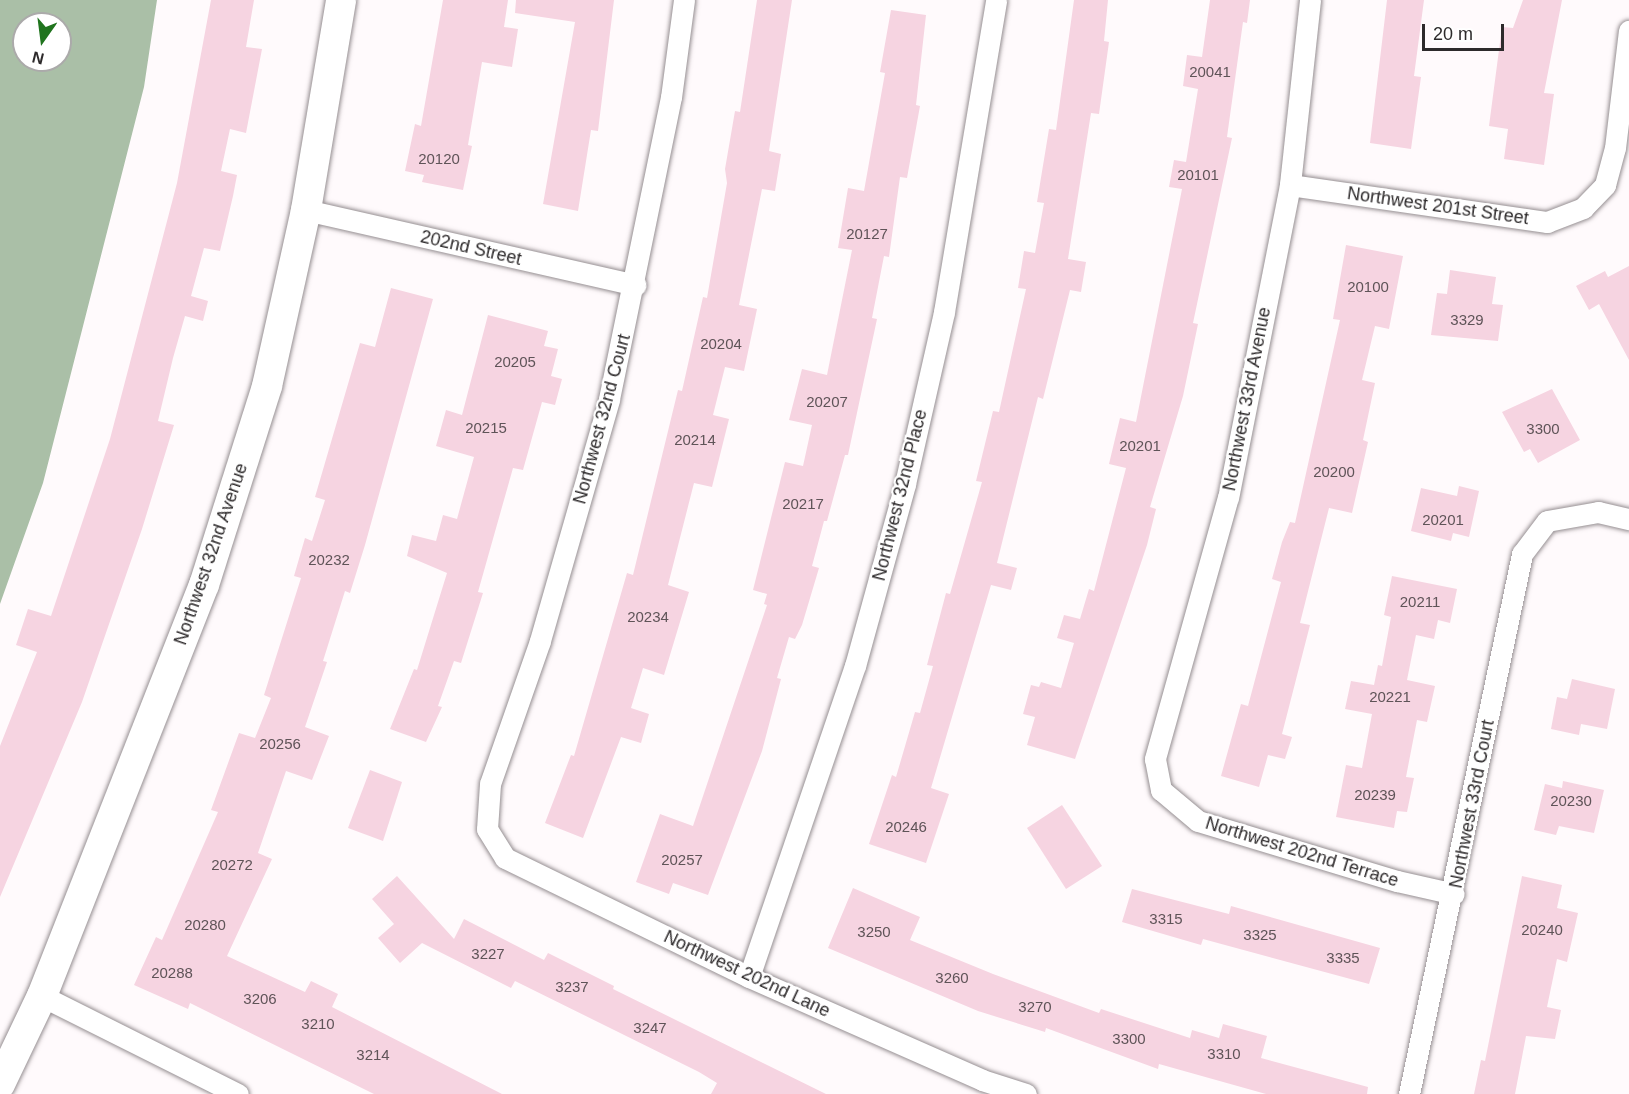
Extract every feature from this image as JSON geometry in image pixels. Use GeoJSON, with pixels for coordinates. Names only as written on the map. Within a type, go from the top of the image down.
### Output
{"type":"FeatureCollection","features":[{"type":"Feature","properties":{"kind":"street","name":"Northwest 32nd Avenue"},"geometry":{"type":"LineString","coordinates":[[0,1084],[42,996],[204,585],[267,386],[306,210],[341,0]]}},
{"type":"Feature","properties":{"kind":"street","name":"Northwest 32nd Court"},"geometry":{"type":"LineString","coordinates":[[487,829],[490,784],[546,618],[609,400],[636,285],[671,97],[684,0]]}},
{"type":"Feature","properties":{"kind":"street","name":"Northwest 32nd Place"},"geometry":{"type":"LineString","coordinates":[[749,977],[855,666],[905,484],[944,312],[996,0]]}},
{"type":"Feature","properties":{"kind":"street","name":"Northwest 33rd Avenue"},"geometry":{"type":"LineString","coordinates":[[1161,790],[1155,759],[1228,497],[1290,185],[1310,0]]}},
{"type":"Feature","properties":{"kind":"street","name":"Northwest 201st Street"},"geometry":{"type":"LineString","coordinates":[[1290,185],[1547,222],[1583,208],[1605,185],[1615,148],[1629,30]]}},
{"type":"Feature","properties":{"kind":"street","name":"202nd Street"},"geometry":{"type":"LineString","coordinates":[[306,210],[636,285]]}},
{"type":"Feature","properties":{"kind":"street","name":"Northwest 33rd Court"},"geometry":{"type":"LineString","coordinates":[[1409,1094],[1454,894],[1522,554],[1547,521],[1598,512],[1629,519]]}},
{"type":"Feature","properties":{"kind":"street","name":"Northwest 202nd Terrace"},"geometry":{"type":"LineString","coordinates":[[1161,790],[1198,821],[1396,881],[1454,894]]}},
{"type":"Feature","properties":{"kind":"street","name":"Northwest 202nd Lane"},"geometry":{"type":"LineString","coordinates":[[487,829],[505,858],[749,977],[982,1080],[1026,1094]]}},
{"type":"Feature","properties":{"kind":"street"},"geometry":{"type":"LineString","coordinates":[[42,996],[238,1094]]}},
{"type":"Feature","properties":{"kind":"shaded area"},"geometry":{"type":"Polygon","coordinates":[[[0,0],[157,0],[144,87],[43,483],[0,604],[0,0]]]}},
{"type":"Feature","properties":{"kind":"building"},"geometry":{"type":"Polygon","coordinates":[[[211,0],[254,0],[246,47],[262,49],[246,133],[230,129],[221,171],[237,175],[233,196],[220,251],[204,248],[191,296],[208,301],[203,321],[185,316],[173,358],[158,421],[174,425],[142,529],[82,702],[0,897],[0,746],[37,652],[16,645],[28,609],[51,616],[110,439],[177,183],[211,0]]]}},
{"type":"Feature","properties":{"kind":"building"},"geometry":{"type":"Polygon","coordinates":[[[443,0],[508,0],[504,27],[518,29],[512,67],[482,62],[468,145],[472,146],[463,190],[422,182],[424,175],[405,171],[415,124],[421,126],[443,0]]]}},
{"type":"Feature","properties":{"kind":"building"},"geometry":{"type":"Polygon","coordinates":[[[516,0],[614,0],[598,131],[591,130],[578,211],[543,204],[575,22],[515,13],[516,0]]]}},
{"type":"Feature","properties":{"kind":"building"},"geometry":{"type":"Polygon","coordinates":[[[757,0],[792,0],[769,151],[781,154],[775,191],[762,189],[739,305],[757,309],[744,371],[725,367],[713,415],[729,419],[712,487],[694,483],[668,585],[689,592],[664,675],[643,668],[631,708],[649,714],[641,743],[621,737],[583,838],[545,823],[571,755],[574,756],[627,573],[633,575],[678,390],[682,391],[703,297],[707,298],[727,183],[725,169],[735,111],[740,112],[757,0]]]}},
{"type":"Feature","properties":{"kind":"building"},"geometry":{"type":"Polygon","coordinates":[[[1074,0],[1108,0],[1104,41],[1109,42],[1099,114],[1091,113],[1068,259],[1086,262],[1081,292],[1070,290],[1043,399],[1038,397],[997,563],[1017,568],[1011,590],[991,585],[931,788],[949,794],[926,863],[869,844],[892,775],[896,777],[915,712],[920,713],[933,666],[927,665],[946,593],[950,594],[982,482],[976,481],[993,411],[999,412],[1026,289],[1018,288],[1024,251],[1035,253],[1044,203],[1037,202],[1049,129],[1056,130],[1074,0]]]}},
{"type":"Feature","properties":{"kind":"building"},"geometry":{"type":"Polygon","coordinates":[[[1210,0],[1250,0],[1247,23],[1243,22],[1227,137],[1232,138],[1193,323],[1198,324],[1183,396],[1150,507],[1156,509],[1147,545],[1075,759],[1027,745],[1035,717],[1023,714],[1031,685],[1039,687],[1041,682],[1061,688],[1074,643],[1057,638],[1064,615],[1080,619],[1089,589],[1094,591],[1126,468],[1109,464],[1120,418],[1136,422],[1182,189],[1169,187],[1174,160],[1186,162],[1198,89],[1183,86],[1187,55],[1202,57],[1210,0]]]}},
{"type":"Feature","properties":{"kind":"building"},"geometry":{"type":"Polygon","coordinates":[[[1387,0],[1424,0],[1414,76],[1421,77],[1411,149],[1370,143],[1387,0]]]}},
{"type":"Feature","properties":{"kind":"building"},"geometry":{"type":"Polygon","coordinates":[[[1523,0],[1562,0],[1544,93],[1554,94],[1544,165],[1504,159],[1508,129],[1489,126],[1502,27],[1513,28],[1523,0]]]}},
{"type":"Feature","properties":{"kind":"building"},"geometry":{"type":"Polygon","coordinates":[[[891,10],[926,15],[916,105],[920,106],[907,178],[900,177],[889,257],[884,256],[872,318],[877,319],[848,455],[845,455],[827,521],[824,521],[812,566],[819,568],[802,625],[795,639],[789,637],[777,678],[781,679],[762,751],[708,895],[673,883],[669,894],[636,882],[660,814],[693,826],[767,605],[764,604],[767,594],[753,590],[785,462],[803,466],[812,425],[789,420],[802,369],[827,375],[852,250],[838,248],[848,188],[864,191],[885,73],[880,72],[891,10]]]}},
{"type":"Feature","properties":{"kind":"building"},"geometry":{"type":"Polygon","coordinates":[[[1346,245],[1403,256],[1389,329],[1375,326],[1362,380],[1375,383],[1363,440],[1368,442],[1352,513],[1329,508],[1300,623],[1310,625],[1282,734],[1292,737],[1285,759],[1268,755],[1259,787],[1221,776],[1241,704],[1248,706],[1281,582],[1272,579],[1282,542],[1290,522],[1295,523],[1340,320],[1333,319],[1346,245]]]}},
{"type":"Feature","properties":{"kind":"building"},"geometry":{"type":"Polygon","coordinates":[[[1629,266],[1629,360],[1599,304],[1589,310],[1576,286],[1605,271],[1608,277],[1629,266]]]}},
{"type":"Feature","properties":{"kind":"building"},"geometry":{"type":"Polygon","coordinates":[[[1450,270],[1496,277],[1492,304],[1503,305],[1498,341],[1431,335],[1437,293],[1447,294],[1450,270]]]}},
{"type":"Feature","properties":{"kind":"building"},"geometry":{"type":"Polygon","coordinates":[[[391,288],[433,299],[365,545],[350,593],[345,591],[323,661],[327,662],[305,727],[329,736],[312,780],[286,771],[258,853],[272,859],[227,956],[305,992],[311,981],[338,994],[332,1007],[502,1094],[374,1094],[190,1003],[188,1009],[134,985],[156,937],[162,940],[218,812],[211,810],[239,733],[255,738],[271,698],[264,695],[301,578],[294,576],[305,538],[312,541],[325,500],[315,497],[360,343],[375,347],[391,288]]]}},
{"type":"Feature","properties":{"kind":"building"},"geometry":{"type":"Polygon","coordinates":[[[488,315],[548,331],[544,346],[558,349],[551,376],[562,379],[555,405],[542,402],[523,470],[513,468],[478,592],[483,593],[461,663],[454,661],[438,706],[442,707],[426,742],[390,729],[414,669],[417,670],[447,573],[407,556],[412,535],[436,541],[443,515],[457,519],[474,457],[436,446],[446,410],[462,415],[488,315]]]}},
{"type":"Feature","properties":{"kind":"building"},"geometry":{"type":"Polygon","coordinates":[[[1552,389],[1580,440],[1538,463],[1530,449],[1524,452],[1502,412],[1552,389]]]}},
{"type":"Feature","properties":{"kind":"building"},"geometry":{"type":"Polygon","coordinates":[[[1459,486],[1479,491],[1469,537],[1453,533],[1451,541],[1411,531],[1421,488],[1457,496],[1459,486]]]}},
{"type":"Feature","properties":{"kind":"building"},"geometry":{"type":"Polygon","coordinates":[[[1392,576],[1457,589],[1450,623],[1438,620],[1434,639],[1416,635],[1407,680],[1435,686],[1427,722],[1417,720],[1406,777],[1414,778],[1407,812],[1397,811],[1394,828],[1336,817],[1346,765],[1362,768],[1372,714],[1345,709],[1351,681],[1374,685],[1378,665],[1382,666],[1391,617],[1384,615],[1392,576]]]}},
{"type":"Feature","properties":{"kind":"building"},"geometry":{"type":"Polygon","coordinates":[[[1572,679],[1615,689],[1607,729],[1581,724],[1579,735],[1551,729],[1557,697],[1567,699],[1572,679]]]}},
{"type":"Feature","properties":{"kind":"building"},"geometry":{"type":"Polygon","coordinates":[[[370,770],[402,782],[383,841],[348,828],[370,770]]]}},
{"type":"Feature","properties":{"kind":"building"},"geometry":{"type":"Polygon","coordinates":[[[1563,781],[1604,790],[1594,833],[1559,826],[1556,835],[1534,830],[1545,784],[1562,788],[1563,781]]]}},
{"type":"Feature","properties":{"kind":"building"},"geometry":{"type":"Polygon","coordinates":[[[1062,805],[1102,866],[1066,889],[1027,828],[1062,805]]]}},
{"type":"Feature","properties":{"kind":"building"},"geometry":{"type":"Polygon","coordinates":[[[397,876],[454,939],[464,919],[544,960],[548,953],[614,986],[613,989],[826,1094],[711,1094],[717,1083],[699,1072],[515,981],[511,988],[422,943],[400,963],[378,938],[394,924],[372,899],[397,876]]]}},
{"type":"Feature","properties":{"kind":"building"},"geometry":{"type":"Polygon","coordinates":[[[1522,876],[1562,885],[1557,908],[1578,913],[1567,962],[1557,959],[1547,1007],[1561,1010],[1555,1039],[1526,1036],[1515,1094],[1474,1094],[1481,1060],[1485,1061],[1522,876]]]}},
{"type":"Feature","properties":{"kind":"building"},"geometry":{"type":"Polygon","coordinates":[[[853,888],[920,917],[910,940],[993,974],[1099,1013],[1101,1009],[1190,1038],[1192,1030],[1219,1038],[1223,1024],[1267,1036],[1261,1058],[1368,1087],[1367,1094],[1266,1094],[1159,1064],[1158,1069],[1046,1028],[1045,1032],[978,1011],[828,948],[853,888]]]}},
{"type":"Feature","properties":{"kind":"building"},"geometry":{"type":"Polygon","coordinates":[[[1132,889],[1229,914],[1231,906],[1380,948],[1369,984],[1203,939],[1201,945],[1122,922],[1132,889]]]}}]}
